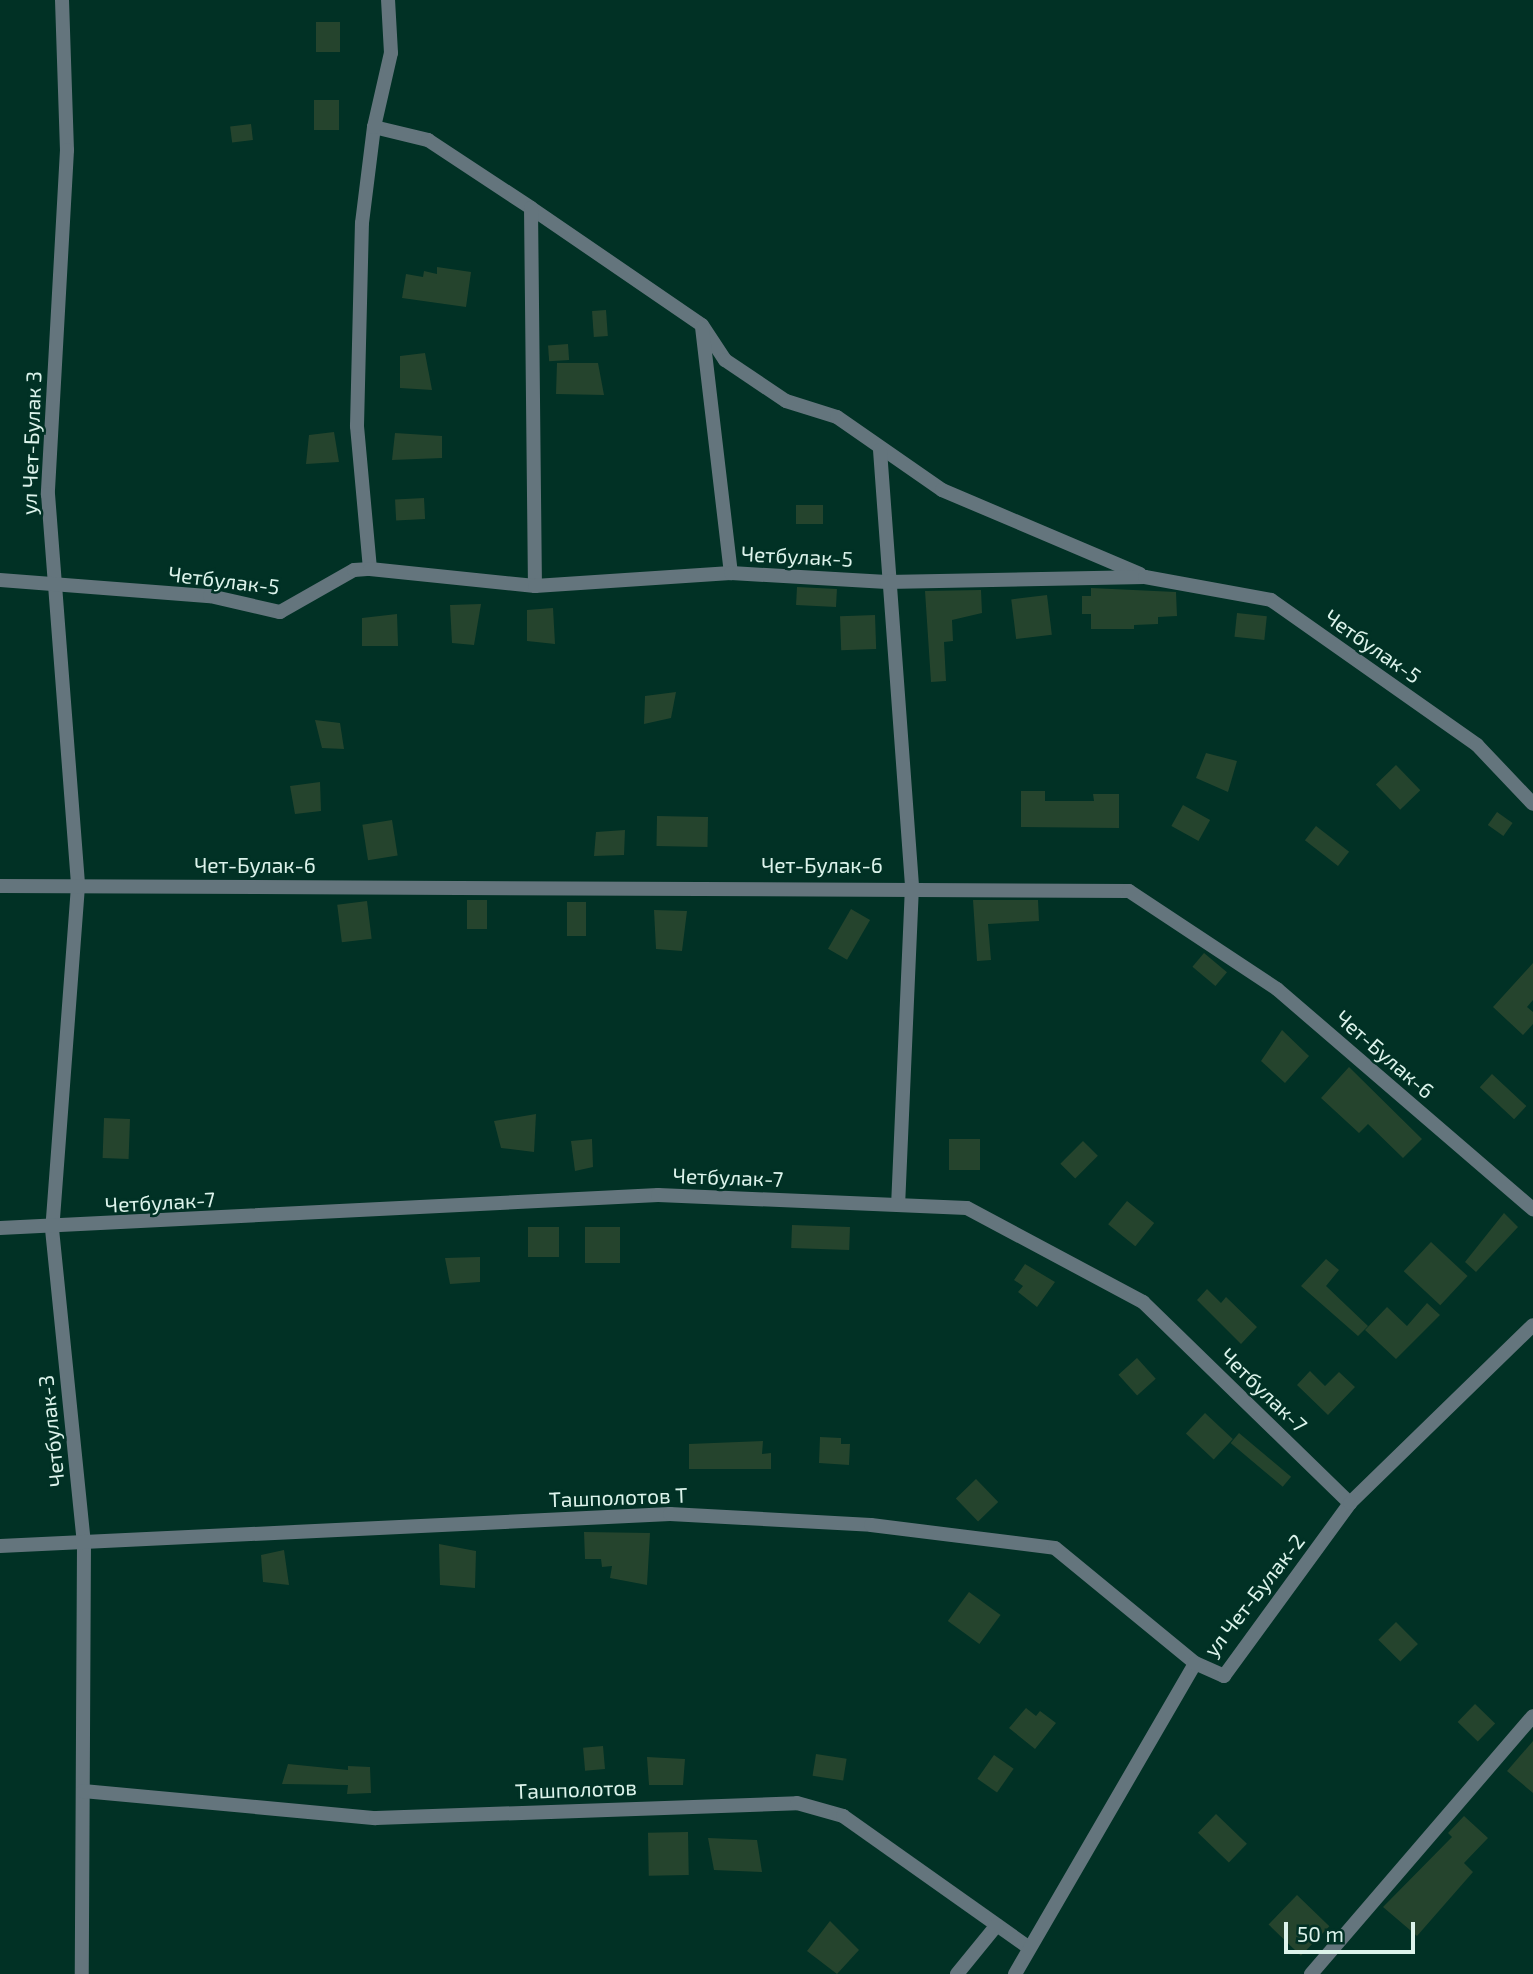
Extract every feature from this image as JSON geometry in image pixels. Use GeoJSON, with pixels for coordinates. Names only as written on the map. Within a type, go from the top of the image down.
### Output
{"type":"FeatureCollection","features":[{"type":"Feature","properties":{"kind":"street","name":"ул Чет-Булак 3"},"geometry":{"type":"LineString","coordinates":[[62,0],[67,150],[48,494],[52,585],[78,886]]}},
{"type":"Feature","properties":{"kind":"street"},"geometry":{"type":"LineString","coordinates":[[370,569],[357,426],[362,223],[374,127],[391,53],[388,0]]}},
{"type":"Feature","properties":{"kind":"street"},"geometry":{"type":"LineString","coordinates":[[374,127],[428,140],[531,208],[702,325],[725,360],[786,401],[837,417],[880,450],[942,490],[1145,577]]}},
{"type":"Feature","properties":{"kind":"street"},"geometry":{"type":"LineString","coordinates":[[531,208],[535,586]]}},
{"type":"Feature","properties":{"kind":"street"},"geometry":{"type":"LineString","coordinates":[[702,325],[731,573]]}},
{"type":"Feature","properties":{"kind":"street"},"geometry":{"type":"LineString","coordinates":[[880,450],[887,582],[912,886],[898,1205]]}},
{"type":"Feature","properties":{"kind":"street","name":"Четбулак-5"},"geometry":{"type":"LineString","coordinates":[[0,580],[210,596],[280,612],[354,570],[370,569],[535,586],[731,573],[887,582],[1145,577],[1271,600],[1477,745],[1533,804]]}},
{"type":"Feature","properties":{"kind":"street","name":"Чет-Булак-6"},"geometry":{"type":"LineString","coordinates":[[0,886],[912,886],[1129,891],[1277,989],[1533,1209]]}},
{"type":"Feature","properties":{"kind":"street","name":"Четбулак-3"},"geometry":{"type":"LineString","coordinates":[[78,886],[52,1229],[84,1544],[82,1974]]}},
{"type":"Feature","properties":{"kind":"street","name":"Четбулак-7"},"geometry":{"type":"LineString","coordinates":[[0,1228],[52,1229],[658,1195],[967,1208],[1143,1302],[1350,1503]]}},
{"type":"Feature","properties":{"kind":"street","name":"ул Чет-Булак-2"},"geometry":{"type":"LineString","coordinates":[[1015,1974],[1028,1947],[1195,1662],[1224,1676],[1350,1503],[1533,1325]]}},
{"type":"Feature","properties":{"kind":"street","name":"Ташполотов Т"},"geometry":{"type":"LineString","coordinates":[[0,1546],[670,1514],[871,1525],[1055,1548],[1195,1662]]}},
{"type":"Feature","properties":{"kind":"street"},"geometry":{"type":"LineString","coordinates":[[1311,1974],[1533,1716]]}},
{"type":"Feature","properties":{"kind":"street","name":"Ташполотов"},"geometry":{"type":"LineString","coordinates":[[83,1791],[376,1818],[797,1803],[843,1816],[1028,1947]]}},
{"type":"Feature","properties":{"kind":"street"},"geometry":{"type":"LineString","coordinates":[[957,1974],[997,1926]]}},
{"type":"Feature","properties":{"kind":"building"},"geometry":{"type":"Polygon","coordinates":[[[316,22],[340,22],[340,52],[316,52],[316,22]]]}},
{"type":"Feature","properties":{"kind":"building"},"geometry":{"type":"Polygon","coordinates":[[[314,100],[339,100],[339,130],[314,130],[314,100]]]}},
{"type":"Feature","properties":{"kind":"building"},"geometry":{"type":"Polygon","coordinates":[[[251,124],[253,140],[232,142],[230,127],[251,124]]]}},
{"type":"Feature","properties":{"kind":"building"},"geometry":{"type":"Polygon","coordinates":[[[437,267],[471,272],[466,307],[402,298],[406,274],[423,277],[424,271],[437,274],[437,267]]]}},
{"type":"Feature","properties":{"kind":"building"},"geometry":{"type":"Polygon","coordinates":[[[606,310],[608,336],[594,337],[592,311],[606,310]]]}},
{"type":"Feature","properties":{"kind":"building"},"geometry":{"type":"Polygon","coordinates":[[[568,344],[569,360],[549,361],[548,345],[568,344]]]}},
{"type":"Feature","properties":{"kind":"building"},"geometry":{"type":"Polygon","coordinates":[[[425,353],[432,390],[400,388],[400,356],[425,353]]]}},
{"type":"Feature","properties":{"kind":"building"},"geometry":{"type":"Polygon","coordinates":[[[557,363],[598,363],[604,395],[556,394],[557,363]]]}},
{"type":"Feature","properties":{"kind":"building"},"geometry":{"type":"Polygon","coordinates":[[[334,432],[339,462],[306,464],[309,435],[334,432]]]}},
{"type":"Feature","properties":{"kind":"building"},"geometry":{"type":"Polygon","coordinates":[[[395,433],[442,436],[442,458],[392,460],[395,433]]]}},
{"type":"Feature","properties":{"kind":"building"},"geometry":{"type":"Polygon","coordinates":[[[424,498],[425,519],[396,520],[395,500],[424,498]]]}},
{"type":"Feature","properties":{"kind":"building"},"geometry":{"type":"Polygon","coordinates":[[[796,505],[823,505],[823,524],[796,524],[796,505]]]}},
{"type":"Feature","properties":{"kind":"building"},"geometry":{"type":"Polygon","coordinates":[[[797,587],[837,589],[836,607],[796,605],[797,587]]]}},
{"type":"Feature","properties":{"kind":"building"},"geometry":{"type":"Polygon","coordinates":[[[1091,588],[1176,592],[1177,616],[1158,617],[1158,624],[1134,625],[1134,629],[1091,629],[1091,614],[1082,614],[1082,596],[1091,596],[1091,588]]]}},
{"type":"Feature","properties":{"kind":"building"},"geometry":{"type":"Polygon","coordinates":[[[981,590],[982,613],[952,620],[953,641],[944,642],[946,681],[931,682],[925,591],[981,590]]]}},
{"type":"Feature","properties":{"kind":"building"},"geometry":{"type":"Polygon","coordinates":[[[1047,595],[1052,635],[1016,639],[1011,599],[1047,595]]]}},
{"type":"Feature","properties":{"kind":"building"},"geometry":{"type":"Polygon","coordinates":[[[481,604],[474,645],[452,643],[450,605],[481,604]]]}},
{"type":"Feature","properties":{"kind":"building"},"geometry":{"type":"Polygon","coordinates":[[[553,608],[555,644],[527,641],[527,610],[553,608]]]}},
{"type":"Feature","properties":{"kind":"building"},"geometry":{"type":"Polygon","coordinates":[[[1237,613],[1267,616],[1264,640],[1234,637],[1237,613]]]}},
{"type":"Feature","properties":{"kind":"building"},"geometry":{"type":"Polygon","coordinates":[[[397,614],[398,646],[362,646],[362,618],[397,614]]]}},
{"type":"Feature","properties":{"kind":"building"},"geometry":{"type":"Polygon","coordinates":[[[875,615],[876,649],[841,650],[840,616],[875,615]]]}},
{"type":"Feature","properties":{"kind":"building"},"geometry":{"type":"Polygon","coordinates":[[[676,692],[671,718],[644,724],[645,696],[676,692]]]}},
{"type":"Feature","properties":{"kind":"building"},"geometry":{"type":"Polygon","coordinates":[[[315,720],[340,723],[344,749],[322,748],[315,720]]]}},
{"type":"Feature","properties":{"kind":"building"},"geometry":{"type":"Polygon","coordinates":[[[1206,753],[1237,761],[1228,792],[1196,778],[1206,753]]]}},
{"type":"Feature","properties":{"kind":"building"},"geometry":{"type":"Polygon","coordinates":[[[1396,765],[1420,790],[1400,810],[1376,784],[1396,765]]]}},
{"type":"Feature","properties":{"kind":"building"},"geometry":{"type":"Polygon","coordinates":[[[320,782],[321,811],[295,814],[290,786],[320,782]]]}},
{"type":"Feature","properties":{"kind":"building"},"geometry":{"type":"Polygon","coordinates":[[[1021,791],[1045,791],[1045,801],[1094,801],[1093,794],[1119,794],[1119,828],[1021,827],[1021,791]]]}},
{"type":"Feature","properties":{"kind":"building"},"geometry":{"type":"Polygon","coordinates":[[[1183,805],[1210,820],[1198,841],[1171,826],[1183,805]]]}},
{"type":"Feature","properties":{"kind":"building"},"geometry":{"type":"Polygon","coordinates":[[[1497,812],[1513,823],[1503,836],[1488,825],[1497,812]]]}},
{"type":"Feature","properties":{"kind":"building"},"geometry":{"type":"Polygon","coordinates":[[[657,816],[708,817],[707,847],[656,846],[657,816]]]}},
{"type":"Feature","properties":{"kind":"building"},"geometry":{"type":"Polygon","coordinates":[[[392,820],[398,856],[368,860],[362,825],[392,820]]]}},
{"type":"Feature","properties":{"kind":"building"},"geometry":{"type":"Polygon","coordinates":[[[1316,826],[1349,852],[1338,866],[1305,840],[1316,826]]]}},
{"type":"Feature","properties":{"kind":"building"},"geometry":{"type":"Polygon","coordinates":[[[625,830],[624,855],[594,856],[596,832],[625,830]]]}},
{"type":"Feature","properties":{"kind":"building"},"geometry":{"type":"Polygon","coordinates":[[[467,900],[487,900],[487,929],[467,929],[467,900]]]}},
{"type":"Feature","properties":{"kind":"building"},"geometry":{"type":"Polygon","coordinates":[[[973,900],[1038,900],[1039,921],[988,924],[991,960],[977,961],[973,900]]]}},
{"type":"Feature","properties":{"kind":"building"},"geometry":{"type":"Polygon","coordinates":[[[367,901],[372,939],[342,942],[337,905],[367,901]]]}},
{"type":"Feature","properties":{"kind":"building"},"geometry":{"type":"Polygon","coordinates":[[[567,902],[586,902],[586,936],[567,936],[567,902]]]}},
{"type":"Feature","properties":{"kind":"building"},"geometry":{"type":"Polygon","coordinates":[[[851,909],[870,920],[847,960],[828,949],[851,909]]]}},
{"type":"Feature","properties":{"kind":"building"},"geometry":{"type":"Polygon","coordinates":[[[654,910],[687,911],[682,951],[656,949],[654,910]]]}},
{"type":"Feature","properties":{"kind":"building"},"geometry":{"type":"Polygon","coordinates":[[[1204,953],[1227,972],[1215,986],[1192,967],[1204,953]]]}},
{"type":"Feature","properties":{"kind":"building"},"geometry":{"type":"Polygon","coordinates":[[[1533,963],[1533,1000],[1527,1007],[1533,1012],[1533,1024],[1523,1035],[1493,1007],[1533,963]]]}},
{"type":"Feature","properties":{"kind":"building"},"geometry":{"type":"Polygon","coordinates":[[[1282,1030],[1309,1056],[1285,1083],[1261,1061],[1282,1030]]]}},
{"type":"Feature","properties":{"kind":"building"},"geometry":{"type":"Polygon","coordinates":[[[1349,1067],[1422,1139],[1403,1158],[1368,1124],[1359,1133],[1321,1098],[1349,1067]]]}},
{"type":"Feature","properties":{"kind":"building"},"geometry":{"type":"Polygon","coordinates":[[[1492,1074],[1526,1106],[1514,1119],[1480,1087],[1492,1074]]]}},
{"type":"Feature","properties":{"kind":"building"},"geometry":{"type":"Polygon","coordinates":[[[536,1114],[534,1152],[501,1148],[494,1121],[536,1114]]]}},
{"type":"Feature","properties":{"kind":"building"},"geometry":{"type":"Polygon","coordinates":[[[104,1118],[130,1119],[129,1159],[103,1158],[104,1118]]]}},
{"type":"Feature","properties":{"kind":"building"},"geometry":{"type":"Polygon","coordinates":[[[592,1139],[593,1167],[575,1171],[571,1141],[592,1139]]]}},
{"type":"Feature","properties":{"kind":"building"},"geometry":{"type":"Polygon","coordinates":[[[949,1139],[980,1139],[980,1170],[949,1170],[949,1139]]]}},
{"type":"Feature","properties":{"kind":"building"},"geometry":{"type":"Polygon","coordinates":[[[1083,1141],[1098,1156],[1075,1178],[1060,1164],[1083,1141]]]}},
{"type":"Feature","properties":{"kind":"building"},"geometry":{"type":"Polygon","coordinates":[[[1127,1201],[1154,1223],[1135,1246],[1108,1224],[1127,1201]]]}},
{"type":"Feature","properties":{"kind":"building"},"geometry":{"type":"Polygon","coordinates":[[[1504,1213],[1518,1227],[1476,1272],[1465,1262],[1504,1213]]]}},
{"type":"Feature","properties":{"kind":"building"},"geometry":{"type":"Polygon","coordinates":[[[792,1225],[850,1227],[849,1250],[791,1248],[792,1225]]]}},
{"type":"Feature","properties":{"kind":"building"},"geometry":{"type":"Polygon","coordinates":[[[528,1227],[559,1227],[559,1257],[528,1257],[528,1227]]]}},
{"type":"Feature","properties":{"kind":"building"},"geometry":{"type":"Polygon","coordinates":[[[585,1227],[620,1227],[620,1263],[585,1263],[585,1227]]]}},
{"type":"Feature","properties":{"kind":"building"},"geometry":{"type":"Polygon","coordinates":[[[1431,1242],[1468,1276],[1440,1305],[1404,1271],[1431,1242]]]}},
{"type":"Feature","properties":{"kind":"building"},"geometry":{"type":"Polygon","coordinates":[[[480,1257],[480,1282],[450,1284],[445,1258],[480,1257]]]}},
{"type":"Feature","properties":{"kind":"building"},"geometry":{"type":"Polygon","coordinates":[[[1326,1259],[1339,1270],[1326,1286],[1368,1326],[1358,1336],[1301,1286],[1326,1259]]]}},
{"type":"Feature","properties":{"kind":"building"},"geometry":{"type":"Polygon","coordinates":[[[1025,1264],[1055,1282],[1037,1307],[1018,1292],[1023,1286],[1014,1280],[1025,1264]]]}},
{"type":"Feature","properties":{"kind":"building"},"geometry":{"type":"Polygon","coordinates":[[[1207,1289],[1221,1303],[1226,1297],[1257,1327],[1241,1344],[1197,1300],[1207,1289]]]}},
{"type":"Feature","properties":{"kind":"building"},"geometry":{"type":"Polygon","coordinates":[[[1427,1303],[1440,1315],[1396,1359],[1365,1330],[1387,1307],[1407,1326],[1427,1303]]]}},
{"type":"Feature","properties":{"kind":"building"},"geometry":{"type":"Polygon","coordinates":[[[1137,1358],[1156,1379],[1137,1396],[1118,1375],[1137,1358]]]}},
{"type":"Feature","properties":{"kind":"building"},"geometry":{"type":"Polygon","coordinates":[[[1310,1371],[1325,1386],[1339,1372],[1355,1387],[1328,1415],[1297,1385],[1310,1371]]]}},
{"type":"Feature","properties":{"kind":"building"},"geometry":{"type":"Polygon","coordinates":[[[1205,1413],[1233,1439],[1214,1459],[1186,1433],[1205,1413]]]}},
{"type":"Feature","properties":{"kind":"building"},"geometry":{"type":"Polygon","coordinates":[[[1239,1433],[1291,1477],[1283,1487],[1231,1443],[1239,1433]]]}},
{"type":"Feature","properties":{"kind":"building"},"geometry":{"type":"Polygon","coordinates":[[[820,1437],[841,1438],[841,1444],[850,1444],[849,1465],[819,1463],[820,1437]]]}},
{"type":"Feature","properties":{"kind":"building"},"geometry":{"type":"Polygon","coordinates":[[[763,1441],[762,1454],[771,1453],[771,1469],[689,1469],[689,1444],[763,1441]]]}},
{"type":"Feature","properties":{"kind":"building"},"geometry":{"type":"Polygon","coordinates":[[[976,1479],[998,1502],[978,1521],[956,1498],[976,1479]]]}},
{"type":"Feature","properties":{"kind":"building"},"geometry":{"type":"Polygon","coordinates":[[[584,1532],[650,1533],[647,1585],[610,1578],[612,1566],[602,1567],[601,1559],[585,1559],[584,1532]]]}},
{"type":"Feature","properties":{"kind":"building"},"geometry":{"type":"Polygon","coordinates":[[[439,1544],[476,1551],[475,1588],[440,1585],[439,1544]]]}},
{"type":"Feature","properties":{"kind":"building"},"geometry":{"type":"Polygon","coordinates":[[[284,1550],[289,1585],[263,1582],[261,1555],[284,1550]]]}},
{"type":"Feature","properties":{"kind":"building"},"geometry":{"type":"Polygon","coordinates":[[[969,1592],[1001,1615],[979,1644],[948,1621],[969,1592]]]}},
{"type":"Feature","properties":{"kind":"building"},"geometry":{"type":"Polygon","coordinates":[[[1396,1622],[1418,1644],[1400,1662],[1378,1640],[1396,1622]]]}},
{"type":"Feature","properties":{"kind":"building"},"geometry":{"type":"Polygon","coordinates":[[[1475,1704],[1495,1723],[1478,1741],[1458,1722],[1475,1704]]]}},
{"type":"Feature","properties":{"kind":"building"},"geometry":{"type":"Polygon","coordinates":[[[1026,1708],[1036,1716],[1040,1711],[1056,1723],[1035,1749],[1009,1728],[1026,1708]]]}},
{"type":"Feature","properties":{"kind":"building"},"geometry":{"type":"Polygon","coordinates":[[[1533,1741],[1533,1793],[1507,1771],[1533,1741]]]}},
{"type":"Feature","properties":{"kind":"building"},"geometry":{"type":"Polygon","coordinates":[[[603,1746],[605,1769],[585,1771],[583,1748],[603,1746]]]}},
{"type":"Feature","properties":{"kind":"building"},"geometry":{"type":"Polygon","coordinates":[[[816,1754],[847,1759],[843,1781],[813,1776],[816,1754]]]}},
{"type":"Feature","properties":{"kind":"building"},"geometry":{"type":"Polygon","coordinates":[[[994,1755],[1014,1769],[997,1793],[977,1779],[994,1755]]]}},
{"type":"Feature","properties":{"kind":"building"},"geometry":{"type":"Polygon","coordinates":[[[647,1757],[685,1759],[683,1785],[649,1785],[647,1757]]]}},
{"type":"Feature","properties":{"kind":"building"},"geometry":{"type":"Polygon","coordinates":[[[288,1764],[348,1770],[348,1766],[370,1767],[371,1793],[347,1794],[348,1785],[282,1784],[288,1764]]]}},
{"type":"Feature","properties":{"kind":"building"},"geometry":{"type":"Polygon","coordinates":[[[1216,1814],[1247,1844],[1229,1863],[1198,1833],[1216,1814]]]}},
{"type":"Feature","properties":{"kind":"building"},"geometry":{"type":"Polygon","coordinates":[[[1464,1816],[1488,1838],[1464,1863],[1473,1872],[1417,1936],[1383,1907],[1452,1837],[1448,1833],[1464,1816]]]}},
{"type":"Feature","properties":{"kind":"building"},"geometry":{"type":"Polygon","coordinates":[[[688,1832],[689,1875],[649,1876],[648,1833],[688,1832]]]}},
{"type":"Feature","properties":{"kind":"building"},"geometry":{"type":"Polygon","coordinates":[[[708,1838],[757,1840],[762,1872],[714,1870],[708,1838]]]}},
{"type":"Feature","properties":{"kind":"building"},"geometry":{"type":"Polygon","coordinates":[[[1297,1895],[1329,1926],[1301,1956],[1269,1924],[1297,1895]]]}},
{"type":"Feature","properties":{"kind":"building"},"geometry":{"type":"Polygon","coordinates":[[[830,1921],[859,1950],[837,1974],[807,1951],[830,1921]]]}}]}
